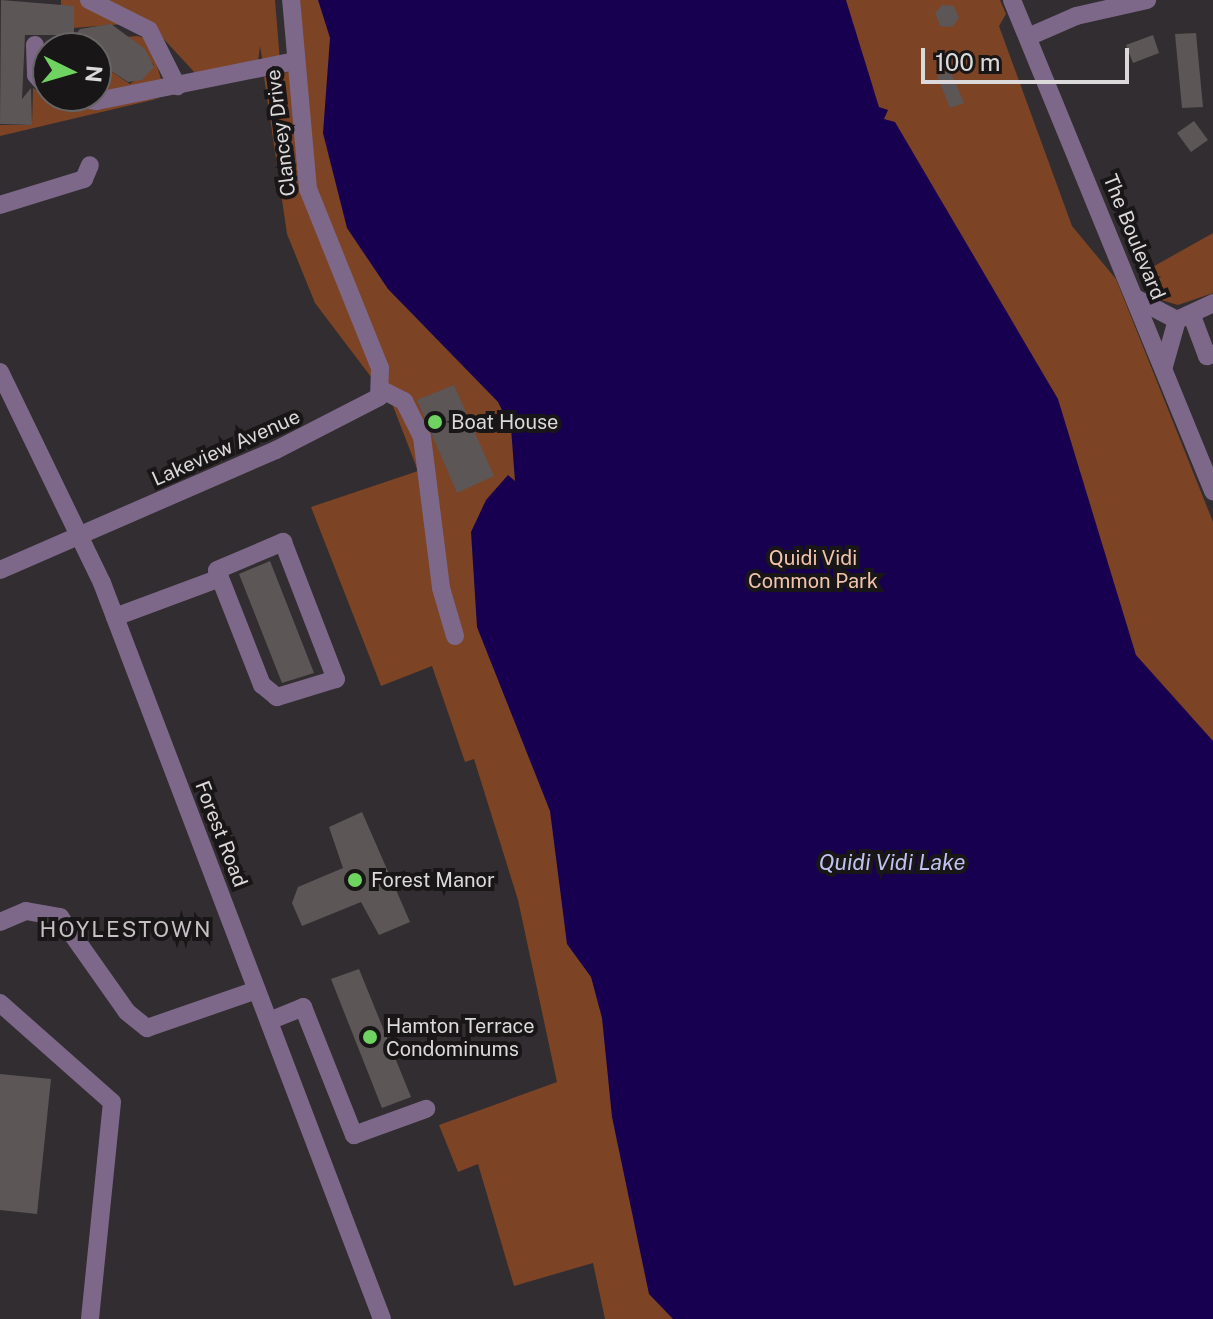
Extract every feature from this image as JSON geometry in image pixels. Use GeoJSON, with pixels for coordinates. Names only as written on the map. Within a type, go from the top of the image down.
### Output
{"type":"FeatureCollection","features":[{"type":"Feature","properties":{"kind":"street"},"geometry":{"type":"LineString","coordinates":[[89,0],[149,30],[177,86]]}},
{"type":"Feature","properties":{"kind":"street","name":"Clancey Drive"},"geometry":{"type":"LineString","coordinates":[[291,0],[308,189],[380,368],[382,390]]}},
{"type":"Feature","properties":{"kind":"street","name":"The Boulevard"},"geometry":{"type":"LineString","coordinates":[[1012,0],[1213,491]]}},
{"type":"Feature","properties":{"kind":"street"},"geometry":{"type":"LineString","coordinates":[[1028,37],[1076,16],[1147,0]]}},
{"type":"Feature","properties":{"kind":"street"},"geometry":{"type":"LineString","coordinates":[[112,98],[295,61]]}},
{"type":"Feature","properties":{"kind":"street"},"geometry":{"type":"LineString","coordinates":[[0,205],[84,179],[90,165]]}},
{"type":"Feature","properties":{"kind":"street"},"geometry":{"type":"LineString","coordinates":[[1135,297],[1185,318],[1207,356],[1213,354]]}},
{"type":"Feature","properties":{"kind":"street"},"geometry":{"type":"LineString","coordinates":[[1165,374],[1163,355],[1185,318],[1213,303]]}},
{"type":"Feature","properties":{"kind":"street","name":"Forest Road"},"geometry":{"type":"LineString","coordinates":[[0,372],[81,535],[115,617],[382,1319]]}},
{"type":"Feature","properties":{"kind":"street"},"geometry":{"type":"LineString","coordinates":[[382,390],[404,401],[422,437],[455,636]]}},
{"type":"Feature","properties":{"kind":"street","name":"Lakeview Avenue"},"geometry":{"type":"LineString","coordinates":[[0,570],[361,411],[382,390]]}},
{"type":"Feature","properties":{"kind":"street"},"geometry":{"type":"LineString","coordinates":[[283,542],[336,679],[291,696],[269,694],[220,578],[217,570],[283,542]]}},
{"type":"Feature","properties":{"kind":"street"},"geometry":{"type":"LineString","coordinates":[[115,617],[220,578]]}},
{"type":"Feature","properties":{"kind":"street"},"geometry":{"type":"LineString","coordinates":[[0,922],[26,911],[60,917],[127,1012],[147,1028],[257,990]]}},
{"type":"Feature","properties":{"kind":"street"},"geometry":{"type":"LineString","coordinates":[[0,1003],[112,1102],[90,1319]]}},
{"type":"Feature","properties":{"kind":"street"},"geometry":{"type":"LineString","coordinates":[[269,1021],[303,1007],[354,1135],[426,1109]]}},
{"type":"Feature","properties":{"kind":"green space"},"geometry":{"type":"Polygon","coordinates":[[[61,0],[82,0],[124,24],[48,30],[61,22],[61,0]]]}},
{"type":"Feature","properties":{"kind":"green space"},"geometry":{"type":"Polygon","coordinates":[[[105,0],[275,0],[280,61],[263,64],[260,46],[258,62],[196,74],[148,22],[105,0]]]}},
{"type":"Feature","properties":{"kind":"green space","name":"Quidi Vidi Lake"},"geometry":{"type":"Polygon","coordinates":[[[299,0],[1000,0],[1006,14],[999,26],[1072,226],[1116,279],[1213,522],[1213,1319],[605,1319],[593,1263],[514,1286],[478,1164],[458,1172],[439,1125],[557,1082],[518,900],[474,759],[465,762],[432,666],[381,686],[311,507],[418,471],[393,406],[315,303],[287,234],[264,77],[303,69],[299,0]]]}},
{"type":"Feature","properties":{"kind":"green space"},"geometry":{"type":"Polygon","coordinates":[[[138,36],[149,40],[162,82],[112,93],[112,72],[130,84],[154,65],[124,37],[138,36]]]}},
{"type":"Feature","properties":{"kind":"green space"},"geometry":{"type":"Polygon","coordinates":[[[161,98],[112,110],[112,103],[161,98]]]}},
{"type":"Feature","properties":{"kind":"green space"},"geometry":{"type":"Polygon","coordinates":[[[32,112],[102,112],[0,136],[0,125],[32,125],[32,112]]]}},
{"type":"Feature","properties":{"kind":"green space"},"geometry":{"type":"Polygon","coordinates":[[[1213,233],[1213,293],[1178,305],[1154,298],[1140,274],[1213,233]]]}},
{"type":"Feature","properties":{"kind":"water","name":"Quidi Vidi Lake"},"geometry":{"type":"Polygon","coordinates":[[[318,0],[846,0],[879,107],[888,110],[884,119],[895,122],[1058,399],[1136,655],[1213,741],[1213,1319],[673,1319],[649,1294],[612,1117],[602,1018],[591,977],[567,944],[550,811],[477,627],[471,532],[486,500],[508,475],[515,481],[511,428],[498,402],[388,289],[347,228],[323,133],[330,38],[318,0]]]}},
{"type":"Feature","properties":{"kind":"building"},"geometry":{"type":"Polygon","coordinates":[[[1,0],[74,6],[74,32],[32,32],[32,35],[25,35],[22,99],[31,88],[32,125],[0,124],[1,0]]]}},
{"type":"Feature","properties":{"kind":"building"},"geometry":{"type":"Polygon","coordinates":[[[942,5],[954,6],[959,18],[952,27],[940,26],[935,13],[942,5]]]}},
{"type":"Feature","properties":{"kind":"building"},"geometry":{"type":"Polygon","coordinates":[[[111,24],[145,49],[154,67],[142,80],[128,82],[112,72],[112,32],[77,32],[111,24]]]}},
{"type":"Feature","properties":{"kind":"building"},"geometry":{"type":"Polygon","coordinates":[[[1196,33],[1203,107],[1182,108],[1175,34],[1196,33]]]}},
{"type":"Feature","properties":{"kind":"building"},"geometry":{"type":"Polygon","coordinates":[[[1153,35],[1159,53],[1133,63],[1126,45],[1153,35]]]}},
{"type":"Feature","properties":{"kind":"building"},"geometry":{"type":"Polygon","coordinates":[[[950,70],[964,103],[950,108],[937,76],[950,70]]]}},
{"type":"Feature","properties":{"kind":"building"},"geometry":{"type":"Polygon","coordinates":[[[1194,121],[1208,140],[1191,152],[1177,133],[1194,121]]]}},
{"type":"Feature","properties":{"kind":"building"},"geometry":{"type":"Polygon","coordinates":[[[454,385],[494,476],[457,493],[417,400],[454,385]]]}},
{"type":"Feature","properties":{"kind":"building"},"geometry":{"type":"Polygon","coordinates":[[[270,561],[314,673],[282,683],[239,574],[270,561]]]}},
{"type":"Feature","properties":{"kind":"building","name":"Forest Manor"},"geometry":{"type":"Polygon","coordinates":[[[362,812],[410,922],[379,935],[361,902],[302,926],[292,903],[298,887],[343,868],[329,827],[362,812]]]}},
{"type":"Feature","properties":{"kind":"building","name":"Hamton Terrace Condominums"},"geometry":{"type":"Polygon","coordinates":[[[359,969],[411,1097],[382,1108],[331,979],[359,969]]]}},
{"type":"Feature","properties":{"kind":"building"},"geometry":{"type":"Polygon","coordinates":[[[0,1074],[51,1079],[37,1214],[0,1210],[0,1074]]]}},
{"type":"Feature","properties":{"kind":"place","name":"Boat House"},"geometry":{"type":"Point","coordinates":[435,422]}},
{"type":"Feature","properties":{"kind":"place","name":"Forest Manor"},"geometry":{"type":"Point","coordinates":[355,880]}},
{"type":"Feature","properties":{"kind":"place","name":"Hamton Terrace Condominums"},"geometry":{"type":"Point","coordinates":[370,1037]}},
{"type":"Feature","properties":{"kind":"district","name":"HOYLESTOWN"},"geometry":{"type":"Point","coordinates":[126,930]}},
{"type":"Feature","properties":{"kind":"park label","name":"Quidi Vidi Common Park"},"geometry":{"type":"Point","coordinates":[813,570]}}]}
